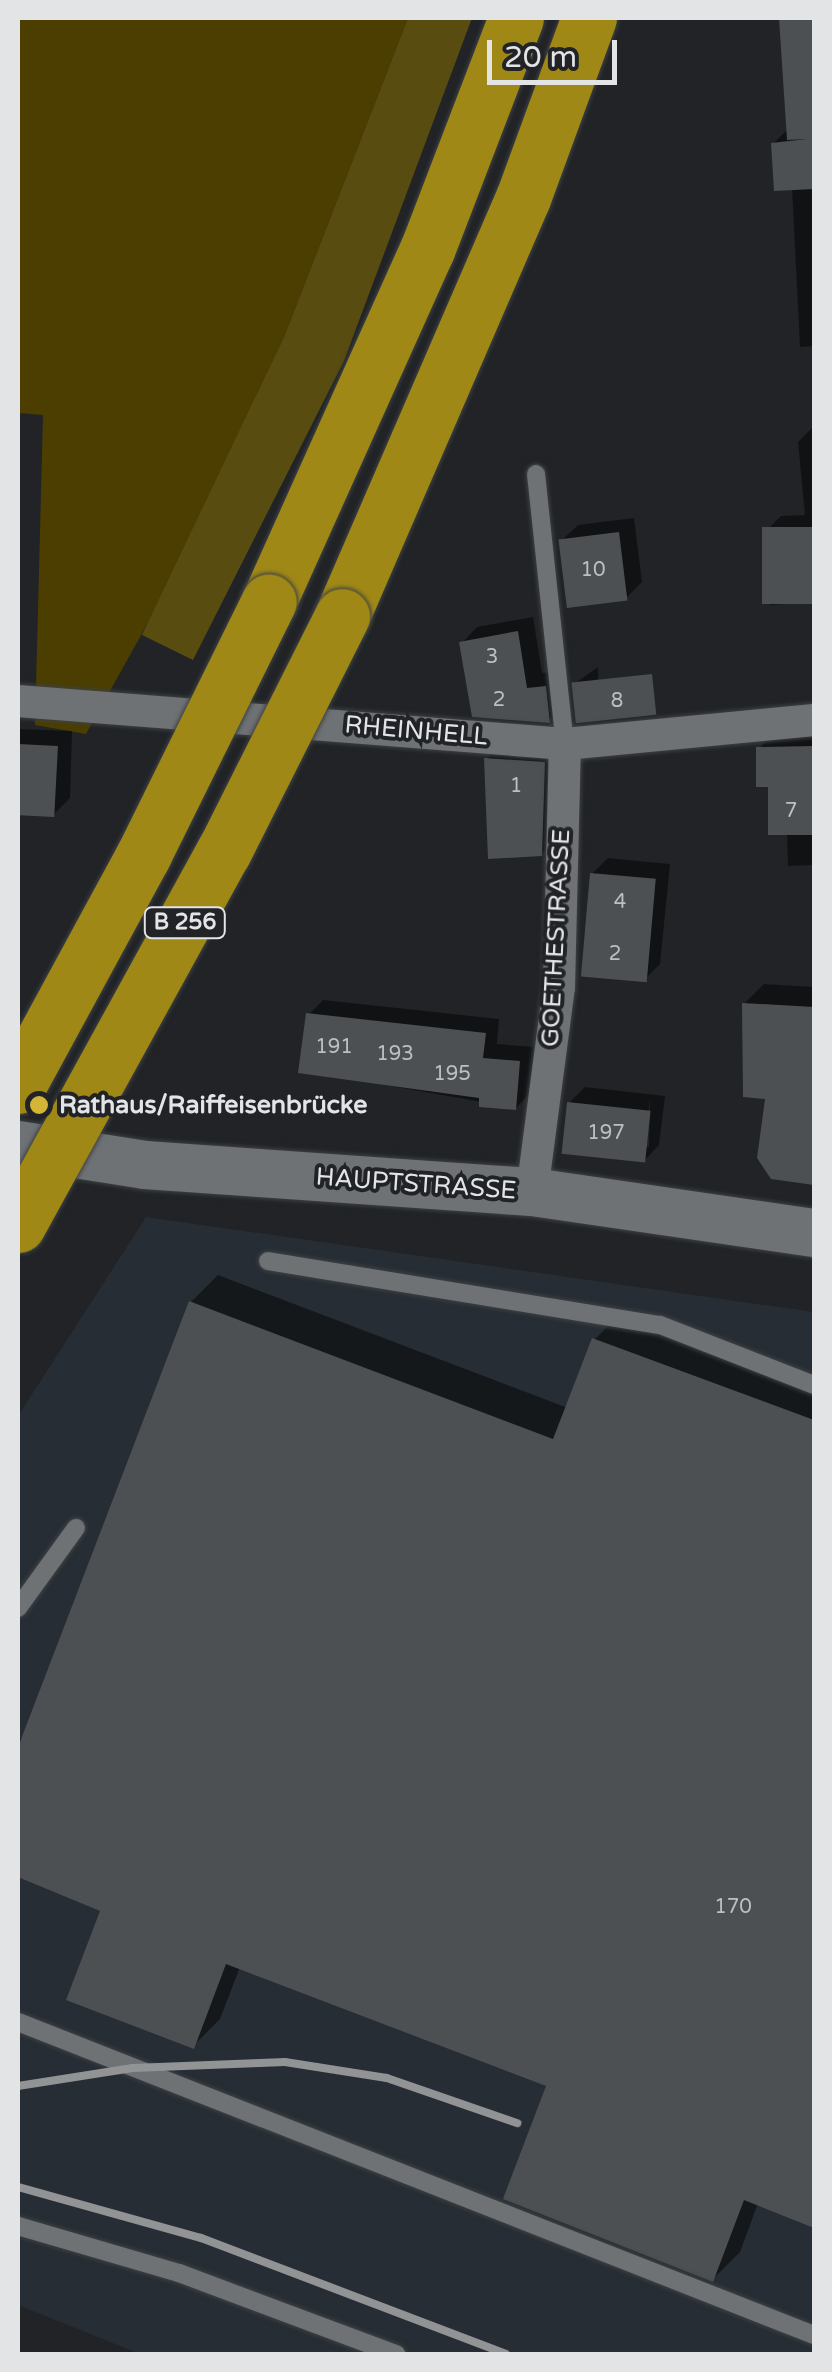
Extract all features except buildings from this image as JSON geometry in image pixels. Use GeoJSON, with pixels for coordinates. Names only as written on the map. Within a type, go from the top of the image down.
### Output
{"type":"FeatureCollection","features":[{"type":"Feature","properties":{"kind":"highway","name":"B 256"},"geometry":{"type":"LineString","coordinates":[[18,1086],[144,856],[269,602],[427,250],[516,18]]}},
{"type":"Feature","properties":{"kind":"highway","name":"B 256"},"geometry":{"type":"LineString","coordinates":[[18,1225],[224,851],[342,616],[523,198],[589,18]]}},
{"type":"Feature","properties":{"kind":"main road","name":"HAUPTSTRASSE"},"geometry":{"type":"LineString","coordinates":[[18,1145],[146,1165],[532,1192],[814,1233]]}},
{"type":"Feature","properties":{"kind":"street","name":"RHEINHELL"},"geometry":{"type":"LineString","coordinates":[[18,701],[565,744],[814,720]]}},
{"type":"Feature","properties":{"kind":"street","name":"GOETHESTRASSE"},"geometry":{"type":"LineString","coordinates":[[532,1192],[559,987],[565,744]]}},
{"type":"Feature","properties":{"kind":"lane"},"geometry":{"type":"LineString","coordinates":[[536,474],[565,744]]}},
{"type":"Feature","properties":{"kind":"lane"},"geometry":{"type":"LineString","coordinates":[[268,1261],[660,1325],[814,1385]]}},
{"type":"Feature","properties":{"kind":"lane"},"geometry":{"type":"LineString","coordinates":[[18,1608],[76,1528]]}},
{"type":"Feature","properties":{"kind":"lane"},"geometry":{"type":"LineString","coordinates":[[18,2022],[814,2335]]}},
{"type":"Feature","properties":{"kind":"lane"},"geometry":{"type":"LineString","coordinates":[[18,2226],[179,2274],[396,2354]]}},
{"type":"Feature","properties":{"kind":"shaded area"},"geometry":{"type":"Polygon","coordinates":[[[18,18],[408,18],[284,337],[164,594],[86,734],[35,725],[43,415],[18,413],[18,18]]]}},
{"type":"Feature","properties":{"kind":"shaded area"},"geometry":{"type":"Polygon","coordinates":[[[408,18],[472,18],[344,361],[193,660],[142,635],[284,337],[408,18]]]}},
{"type":"Feature","properties":{"kind":"shaded area"},"geometry":{"type":"Polygon","coordinates":[[[146,1217],[814,1312],[814,2354],[140,2354],[18,2305],[18,1416],[146,1217]]]}},
{"type":"Feature","properties":{"kind":"railway"},"geometry":{"type":"LineString","coordinates":[[18,2086],[133,2068],[285,2062],[387,2078],[517,2123]]}},
{"type":"Feature","properties":{"kind":"railway"},"geometry":{"type":"LineString","coordinates":[[18,2187],[201,2238],[506,2354]]}},
{"type":"Feature","properties":{"kind":"place","name":"Rathaus/Raiffeisenbrücke"},"geometry":{"type":"Point","coordinates":[39,1105]}}]}
